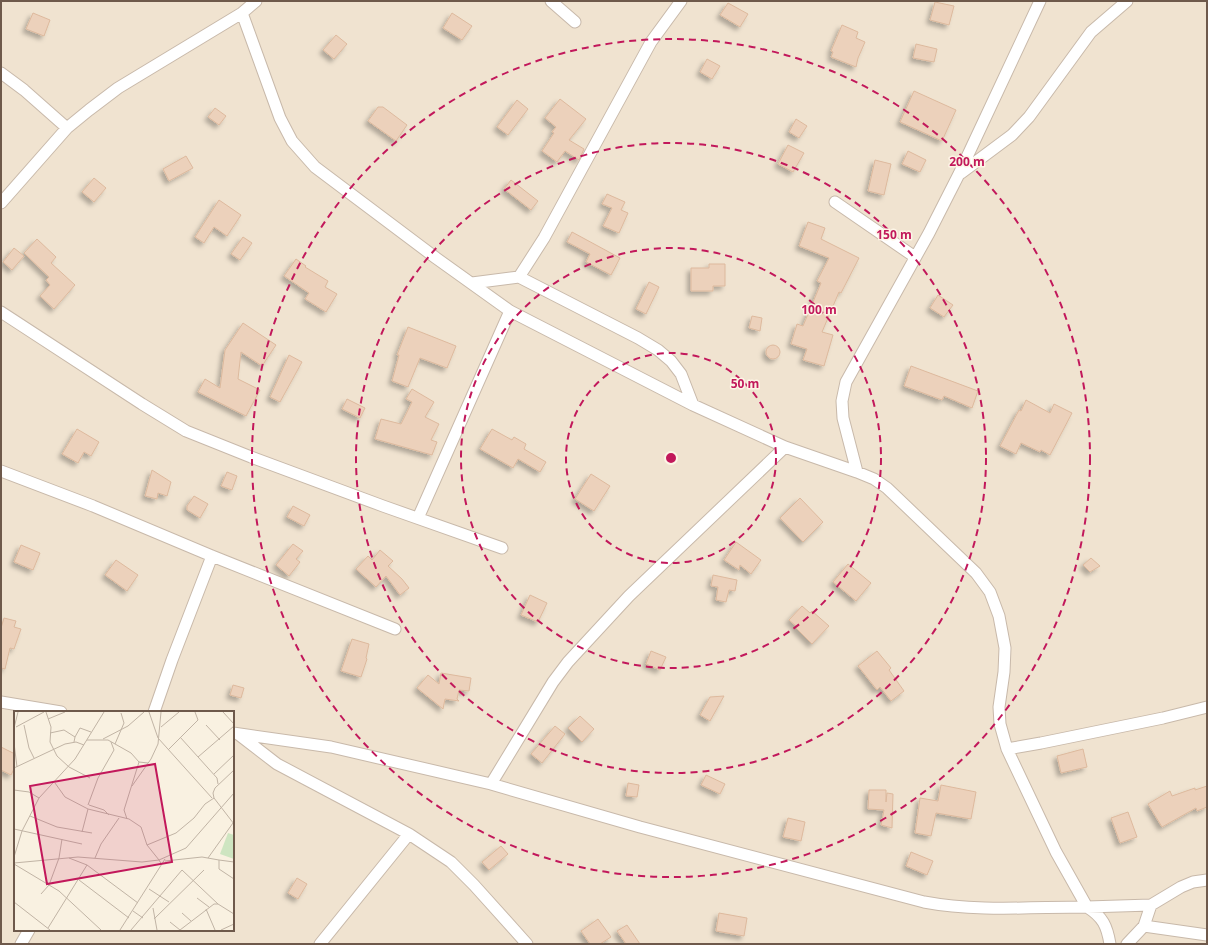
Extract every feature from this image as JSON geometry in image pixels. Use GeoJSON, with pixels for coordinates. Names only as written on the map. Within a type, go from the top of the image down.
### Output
{"type":"FeatureCollection","features":[{"type":"Feature","properties":{"kind":"street"},"geometry":{"type":"LineString","coordinates":[[1,203],[67,128],[118,88],[242,13],[256,1]]}},
{"type":"Feature","properties":{"kind":"street"},"geometry":{"type":"LineString","coordinates":[[551,1],[576,22]]}},
{"type":"Feature","properties":{"kind":"street"},"geometry":{"type":"LineString","coordinates":[[519,277],[544,238],[651,42],[681,1]]}},
{"type":"Feature","properties":{"kind":"street"},"geometry":{"type":"LineString","coordinates":[[857,472],[843,418],[842,401],[846,382],[960,174],[1040,1]]}},
{"type":"Feature","properties":{"kind":"street"},"geometry":{"type":"LineString","coordinates":[[960,174],[1012,135],[1029,117],[1092,32],[1127,1]]}},
{"type":"Feature","properties":{"kind":"street"},"geometry":{"type":"LineString","coordinates":[[242,13],[280,118],[292,141],[315,167],[436,258],[510,311],[693,405],[785,447],[874,479],[887,488],[976,573],[990,592],[999,616],[1005,648],[1004,672],[999,707],[1000,724],[1007,749],[1056,852],[1087,907],[1098,914],[1106,926],[1110,944]]}},
{"type":"Feature","properties":{"kind":"street"},"geometry":{"type":"LineString","coordinates":[[1,73],[24,90],[67,128]]}},
{"type":"Feature","properties":{"kind":"street"},"geometry":{"type":"LineString","coordinates":[[836,202],[915,257]]}},
{"type":"Feature","properties":{"kind":"street"},"geometry":{"type":"LineString","coordinates":[[472,283],[519,277],[658,350],[671,361],[681,374],[693,405]]}},
{"type":"Feature","properties":{"kind":"street"},"geometry":{"type":"LineString","coordinates":[[418,518],[510,311]]}},
{"type":"Feature","properties":{"kind":"street"},"geometry":{"type":"LineString","coordinates":[[1,312],[186,432],[258,460],[502,548]]}},
{"type":"Feature","properties":{"kind":"street"},"geometry":{"type":"LineString","coordinates":[[491,784],[553,682],[568,662],[629,596],[785,447]]}},
{"type":"Feature","properties":{"kind":"street"},"geometry":{"type":"LineString","coordinates":[[1,471],[93,506],[212,556],[394,629]]}},
{"type":"Feature","properties":{"kind":"street"},"geometry":{"type":"LineString","coordinates":[[154,711],[174,653],[212,556]]}},
{"type":"Feature","properties":{"kind":"street"},"geometry":{"type":"LineString","coordinates":[[1,702],[54,711]]}},
{"type":"Feature","properties":{"kind":"street"},"geometry":{"type":"LineString","coordinates":[[1007,749],[1163,718],[1207,707]]}},
{"type":"Feature","properties":{"kind":"street"},"geometry":{"type":"LineString","coordinates":[[235,734],[331,747],[491,784],[640,827],[924,902],[946,906],[974,908],[1152,905],[1181,887],[1193,882],[1207,880]]}},
{"type":"Feature","properties":{"kind":"street"},"geometry":{"type":"LineString","coordinates":[[235,734],[277,764],[409,834],[451,862],[527,944]]}},
{"type":"Feature","properties":{"kind":"street"},"geometry":{"type":"LineString","coordinates":[[320,944],[409,834]]}},
{"type":"Feature","properties":{"kind":"street"},"geometry":{"type":"LineString","coordinates":[[1127,944],[1144,926],[1152,905]]}},
{"type":"Feature","properties":{"kind":"street"},"geometry":{"type":"LineString","coordinates":[[1144,926],[1207,935]]}},
{"type":"Feature","properties":{"kind":"street"},"geometry":{"type":"LineString","coordinates":[[21,944],[28,931]]}},
{"type":"Feature","properties":{"kind":"shaded area"},"geometry":{"type":"Polygon","coordinates":[[[1,1],[1207,1],[1207,944],[1,944],[1,1]]]}},
{"type":"Feature","properties":{"kind":"building"},"geometry":{"type":"Polygon","coordinates":[[[935,2],[954,6],[949,25],[930,20],[935,2]]]}},
{"type":"Feature","properties":{"kind":"building"},"geometry":{"type":"Polygon","coordinates":[[[728,3],[748,14],[740,27],[720,15],[728,3]]]}},
{"type":"Feature","properties":{"kind":"building"},"geometry":{"type":"Polygon","coordinates":[[[33,13],[50,20],[44,36],[26,29],[33,13]]]}},
{"type":"Feature","properties":{"kind":"building"},"geometry":{"type":"Polygon","coordinates":[[[452,13],[472,26],[462,40],[443,28],[452,13]]]}},
{"type":"Feature","properties":{"kind":"building"},"geometry":{"type":"Polygon","coordinates":[[[842,25],[858,32],[856,38],[865,42],[856,67],[831,57],[833,52],[831,51],[842,25]]]}},
{"type":"Feature","properties":{"kind":"building"},"geometry":{"type":"Polygon","coordinates":[[[336,35],[347,44],[334,59],[323,50],[336,35]]]}},
{"type":"Feature","properties":{"kind":"building"},"geometry":{"type":"Polygon","coordinates":[[[916,44],[937,49],[934,62],[913,58],[916,44]]]}},
{"type":"Feature","properties":{"kind":"building"},"geometry":{"type":"Polygon","coordinates":[[[707,59],[720,66],[712,79],[700,72],[707,59]]]}},
{"type":"Feature","properties":{"kind":"building"},"geometry":{"type":"Polygon","coordinates":[[[914,91],[956,110],[942,141],[900,122],[914,91]]]}},
{"type":"Feature","properties":{"kind":"building"},"geometry":{"type":"Polygon","coordinates":[[[560,99],[586,119],[569,140],[584,149],[579,160],[565,151],[557,162],[542,151],[554,133],[552,132],[556,127],[545,118],[560,99]]]}},
{"type":"Feature","properties":{"kind":"building"},"geometry":{"type":"Polygon","coordinates":[[[517,100],[528,109],[508,135],[497,127],[517,100]]]}},
{"type":"Feature","properties":{"kind":"building"},"geometry":{"type":"Polygon","coordinates":[[[378,107],[383,107],[407,125],[396,141],[368,121],[378,107]]]}},
{"type":"Feature","properties":{"kind":"building"},"geometry":{"type":"Polygon","coordinates":[[[215,108],[226,116],[219,125],[208,117],[215,108]]]}},
{"type":"Feature","properties":{"kind":"building"},"geometry":{"type":"Polygon","coordinates":[[[796,119],[807,126],[799,138],[789,132],[796,119]]]}},
{"type":"Feature","properties":{"kind":"building"},"geometry":{"type":"Polygon","coordinates":[[[788,145],[804,153],[793,172],[778,164],[788,145]]]}},
{"type":"Feature","properties":{"kind":"building"},"geometry":{"type":"Polygon","coordinates":[[[908,151],[926,160],[920,172],[902,164],[908,151]]]}},
{"type":"Feature","properties":{"kind":"building"},"geometry":{"type":"Polygon","coordinates":[[[186,156],[193,168],[169,181],[163,169],[186,156]]]}},
{"type":"Feature","properties":{"kind":"building"},"geometry":{"type":"Polygon","coordinates":[[[875,160],[891,164],[884,195],[868,191],[875,160]]]}},
{"type":"Feature","properties":{"kind":"building"},"geometry":{"type":"Polygon","coordinates":[[[94,178],[106,188],[94,202],[82,192],[94,178]]]}},
{"type":"Feature","properties":{"kind":"building"},"geometry":{"type":"Polygon","coordinates":[[[511,180],[538,201],[531,210],[504,189],[511,180]]]}},
{"type":"Feature","properties":{"kind":"building"},"geometry":{"type":"Polygon","coordinates":[[[607,194],[625,202],[621,210],[628,213],[619,233],[603,226],[612,208],[602,204],[607,194]]]}},
{"type":"Feature","properties":{"kind":"building"},"geometry":{"type":"Polygon","coordinates":[[[219,200],[241,215],[227,236],[214,227],[204,243],[195,237],[219,200]]]}},
{"type":"Feature","properties":{"kind":"building"},"geometry":{"type":"Polygon","coordinates":[[[808,222],[825,228],[821,239],[859,258],[841,293],[839,292],[822,332],[833,335],[824,366],[803,360],[807,349],[791,344],[797,324],[803,326],[821,283],[817,281],[829,258],[799,246],[808,222]]]}},
{"type":"Feature","properties":{"kind":"building"},"geometry":{"type":"Polygon","coordinates":[[[572,232],[620,258],[611,275],[586,262],[590,254],[567,242],[572,232]]]}},
{"type":"Feature","properties":{"kind":"building"},"geometry":{"type":"Polygon","coordinates":[[[243,237],[252,243],[240,260],[231,254],[243,237]]]}},
{"type":"Feature","properties":{"kind":"building"},"geometry":{"type":"Polygon","coordinates":[[[37,239],[56,257],[51,263],[75,285],[54,309],[40,296],[50,285],[46,280],[49,277],[24,253],[37,239]]]}},
{"type":"Feature","properties":{"kind":"building"},"geometry":{"type":"Polygon","coordinates":[[[14,248],[24,256],[12,270],[3,262],[14,248]]]}},
{"type":"Feature","properties":{"kind":"building"},"geometry":{"type":"Polygon","coordinates":[[[296,259],[306,266],[305,267],[328,281],[325,287],[337,294],[326,312],[305,299],[309,293],[284,276],[296,259]]]}},
{"type":"Feature","properties":{"kind":"building"},"geometry":{"type":"Polygon","coordinates":[[[709,264],[725,264],[725,286],[713,286],[713,291],[691,291],[691,268],[709,268],[709,264]]]}},
{"type":"Feature","properties":{"kind":"building"},"geometry":{"type":"Polygon","coordinates":[[[649,282],[659,287],[646,314],[636,309],[649,282]]]}},
{"type":"Feature","properties":{"kind":"building"},"geometry":{"type":"Polygon","coordinates":[[[938,295],[953,305],[944,317],[930,308],[938,295]]]}},
{"type":"Feature","properties":{"kind":"building"},"geometry":{"type":"Polygon","coordinates":[[[752,316],[762,318],[760,331],[749,328],[752,316]]]}},
{"type":"Feature","properties":{"kind":"building"},"geometry":{"type":"Polygon","coordinates":[[[243,323],[276,345],[262,366],[241,352],[238,379],[260,390],[246,416],[198,392],[205,379],[220,388],[225,350],[243,323]]]}},
{"type":"Feature","properties":{"kind":"building"},"geometry":{"type":"Polygon","coordinates":[[[408,327],[456,346],[447,368],[420,358],[408,387],[392,381],[399,355],[397,355],[408,327]]]}},
{"type":"Feature","properties":{"kind":"building"},"geometry":{"type":"Polygon","coordinates":[[[770,345],[776,345],[780,349],[780,355],[776,359],[770,359],[766,355],[766,349],[770,345]]]}},
{"type":"Feature","properties":{"kind":"building"},"geometry":{"type":"Polygon","coordinates":[[[289,355],[302,362],[280,402],[270,397],[289,355]]]}},
{"type":"Feature","properties":{"kind":"building"},"geometry":{"type":"Polygon","coordinates":[[[911,366],[978,391],[972,408],[944,396],[942,400],[904,386],[911,366]]]}},
{"type":"Feature","properties":{"kind":"building"},"geometry":{"type":"Polygon","coordinates":[[[412,389],[434,402],[425,417],[439,424],[431,440],[437,442],[432,455],[375,439],[381,419],[401,424],[412,402],[406,399],[412,389]]]}},
{"type":"Feature","properties":{"kind":"building"},"geometry":{"type":"Polygon","coordinates":[[[347,399],[365,408],[360,418],[342,409],[347,399]]]}},
{"type":"Feature","properties":{"kind":"building"},"geometry":{"type":"Polygon","coordinates":[[[1026,400],[1050,413],[1054,404],[1072,413],[1050,455],[1021,443],[1016,454],[1000,446],[1026,400]]]}},
{"type":"Feature","properties":{"kind":"building"},"geometry":{"type":"Polygon","coordinates":[[[77,429],[99,442],[91,456],[84,452],[78,463],[62,454],[77,429]]]}},
{"type":"Feature","properties":{"kind":"building"},"geometry":{"type":"Polygon","coordinates":[[[492,429],[512,440],[514,437],[526,444],[524,449],[546,462],[540,472],[518,459],[513,468],[480,449],[492,429]]]}},
{"type":"Feature","properties":{"kind":"building"},"geometry":{"type":"Polygon","coordinates":[[[152,470],[171,482],[167,496],[158,493],[157,499],[145,496],[152,470]]]}},
{"type":"Feature","properties":{"kind":"building"},"geometry":{"type":"Polygon","coordinates":[[[227,472],[237,476],[232,490],[221,486],[227,472]]]}},
{"type":"Feature","properties":{"kind":"building"},"geometry":{"type":"Polygon","coordinates":[[[591,474],[610,486],[594,511],[575,499],[591,474]]]}},
{"type":"Feature","properties":{"kind":"building"},"geometry":{"type":"Polygon","coordinates":[[[194,496],[208,504],[200,518],[187,510],[187,506],[194,496]]]}},
{"type":"Feature","properties":{"kind":"building"},"geometry":{"type":"Polygon","coordinates":[[[800,498],[823,522],[803,542],[780,518],[800,498]]]}},
{"type":"Feature","properties":{"kind":"building"},"geometry":{"type":"Polygon","coordinates":[[[293,506],[310,515],[304,526],[287,517],[293,506]]]}},
{"type":"Feature","properties":{"kind":"building"},"geometry":{"type":"Polygon","coordinates":[[[736,542],[761,560],[751,574],[740,565],[739,570],[724,560],[736,542]]]}},
{"type":"Feature","properties":{"kind":"building"},"geometry":{"type":"Polygon","coordinates":[[[293,544],[303,551],[296,559],[300,562],[289,576],[276,565],[293,544]]]}},
{"type":"Feature","properties":{"kind":"building"},"geometry":{"type":"Polygon","coordinates":[[[21,545],[40,553],[33,570],[14,562],[21,545]]]}},
{"type":"Feature","properties":{"kind":"building"},"geometry":{"type":"Polygon","coordinates":[[[380,550],[393,561],[388,566],[409,588],[400,595],[386,576],[376,587],[356,569],[368,556],[372,560],[380,550]]]}},
{"type":"Feature","properties":{"kind":"building"},"geometry":{"type":"Polygon","coordinates":[[[1091,558],[1100,566],[1090,572],[1083,565],[1091,558]]]}},
{"type":"Feature","properties":{"kind":"building"},"geometry":{"type":"Polygon","coordinates":[[[116,560],[138,575],[127,591],[105,575],[116,560]]]}},
{"type":"Feature","properties":{"kind":"building"},"geometry":{"type":"Polygon","coordinates":[[[848,564],[871,583],[856,601],[833,582],[848,564]]]}},
{"type":"Feature","properties":{"kind":"building"},"geometry":{"type":"Polygon","coordinates":[[[713,575],[737,580],[735,591],[729,590],[726,602],[716,600],[718,587],[711,586],[713,575]]]}},
{"type":"Feature","properties":{"kind":"building"},"geometry":{"type":"Polygon","coordinates":[[[530,595],[547,603],[538,622],[521,615],[530,595]]]}},
{"type":"Feature","properties":{"kind":"building"},"geometry":{"type":"Polygon","coordinates":[[[802,606],[810,613],[812,611],[829,626],[812,644],[789,620],[802,606]]]}},
{"type":"Feature","properties":{"kind":"building"},"geometry":{"type":"Polygon","coordinates":[[[4,618],[16,621],[14,627],[21,629],[14,649],[10,648],[5,669],[1,668],[1,628],[4,618]]]}},
{"type":"Feature","properties":{"kind":"building"},"geometry":{"type":"Polygon","coordinates":[[[352,639],[369,644],[367,659],[361,677],[341,671],[352,639]]]}},
{"type":"Feature","properties":{"kind":"building"},"geometry":{"type":"Polygon","coordinates":[[[651,651],[666,657],[660,670],[646,664],[651,651]]]}},
{"type":"Feature","properties":{"kind":"building"},"geometry":{"type":"Polygon","coordinates":[[[877,651],[891,668],[889,670],[904,691],[891,701],[880,687],[877,690],[858,666],[877,651]]]}},
{"type":"Feature","properties":{"kind":"building"},"geometry":{"type":"Polygon","coordinates":[[[441,673],[471,678],[469,691],[459,690],[457,699],[459,701],[445,699],[443,709],[417,688],[428,675],[439,684],[441,673]]]}},
{"type":"Feature","properties":{"kind":"building"},"geometry":{"type":"Polygon","coordinates":[[[233,685],[244,688],[241,698],[230,695],[233,685]]]}},
{"type":"Feature","properties":{"kind":"building"},"geometry":{"type":"Polygon","coordinates":[[[724,696],[710,721],[700,715],[710,697],[724,696]]]}},
{"type":"Feature","properties":{"kind":"building"},"geometry":{"type":"Polygon","coordinates":[[[580,716],[594,729],[582,742],[568,728],[580,716]]]}},
{"type":"Feature","properties":{"kind":"building"},"geometry":{"type":"Polygon","coordinates":[[[555,726],[565,734],[542,763],[531,754],[555,726]]]}},
{"type":"Feature","properties":{"kind":"building"},"geometry":{"type":"Polygon","coordinates":[[[1,747],[14,754],[14,769],[11,775],[1,770],[1,747]]]}},
{"type":"Feature","properties":{"kind":"building"},"geometry":{"type":"Polygon","coordinates":[[[1083,749],[1087,767],[1061,773],[1057,756],[1083,749]]]}},
{"type":"Feature","properties":{"kind":"building"},"geometry":{"type":"Polygon","coordinates":[[[706,775],[725,784],[720,794],[701,785],[706,775]]]}},
{"type":"Feature","properties":{"kind":"building"},"geometry":{"type":"Polygon","coordinates":[[[628,783],[639,785],[637,797],[626,796],[628,783]]]}},
{"type":"Feature","properties":{"kind":"building"},"geometry":{"type":"Polygon","coordinates":[[[941,785],[976,792],[971,819],[936,813],[931,836],[915,833],[920,798],[938,801],[941,785]]]}},
{"type":"Feature","properties":{"kind":"building"},"geometry":{"type":"Polygon","coordinates":[[[1207,786],[1207,807],[1197,811],[1196,808],[1162,827],[1148,804],[1170,791],[1172,796],[1195,788],[1195,790],[1207,786]]]}},
{"type":"Feature","properties":{"kind":"building"},"geometry":{"type":"Polygon","coordinates":[[[869,790],[886,790],[886,802],[887,793],[893,794],[892,828],[881,825],[884,810],[868,809],[869,790]]]}},
{"type":"Feature","properties":{"kind":"building"},"geometry":{"type":"Polygon","coordinates":[[[1128,812],[1137,837],[1120,843],[1111,818],[1128,812]]]}},
{"type":"Feature","properties":{"kind":"building"},"geometry":{"type":"Polygon","coordinates":[[[788,818],[805,822],[801,841],[783,837],[788,818]]]}},
{"type":"Feature","properties":{"kind":"building"},"geometry":{"type":"Polygon","coordinates":[[[501,846],[508,854],[489,870],[482,862],[501,846]]]}},
{"type":"Feature","properties":{"kind":"building"},"geometry":{"type":"Polygon","coordinates":[[[911,852],[933,861],[927,875],[906,866],[911,852]]]}},
{"type":"Feature","properties":{"kind":"building"},"geometry":{"type":"Polygon","coordinates":[[[297,878],[307,884],[298,899],[288,893],[297,878]]]}},
{"type":"Feature","properties":{"kind":"building"},"geometry":{"type":"Polygon","coordinates":[[[719,913],[747,918],[744,936],[716,931],[719,913]]]}},
{"type":"Feature","properties":{"kind":"building"},"geometry":{"type":"Polygon","coordinates":[[[598,919],[611,937],[600,944],[590,944],[581,931],[598,919]]]}},
{"type":"Feature","properties":{"kind":"building"},"geometry":{"type":"Polygon","coordinates":[[[627,925],[640,944],[626,944],[617,931],[627,925]]]}}]}
